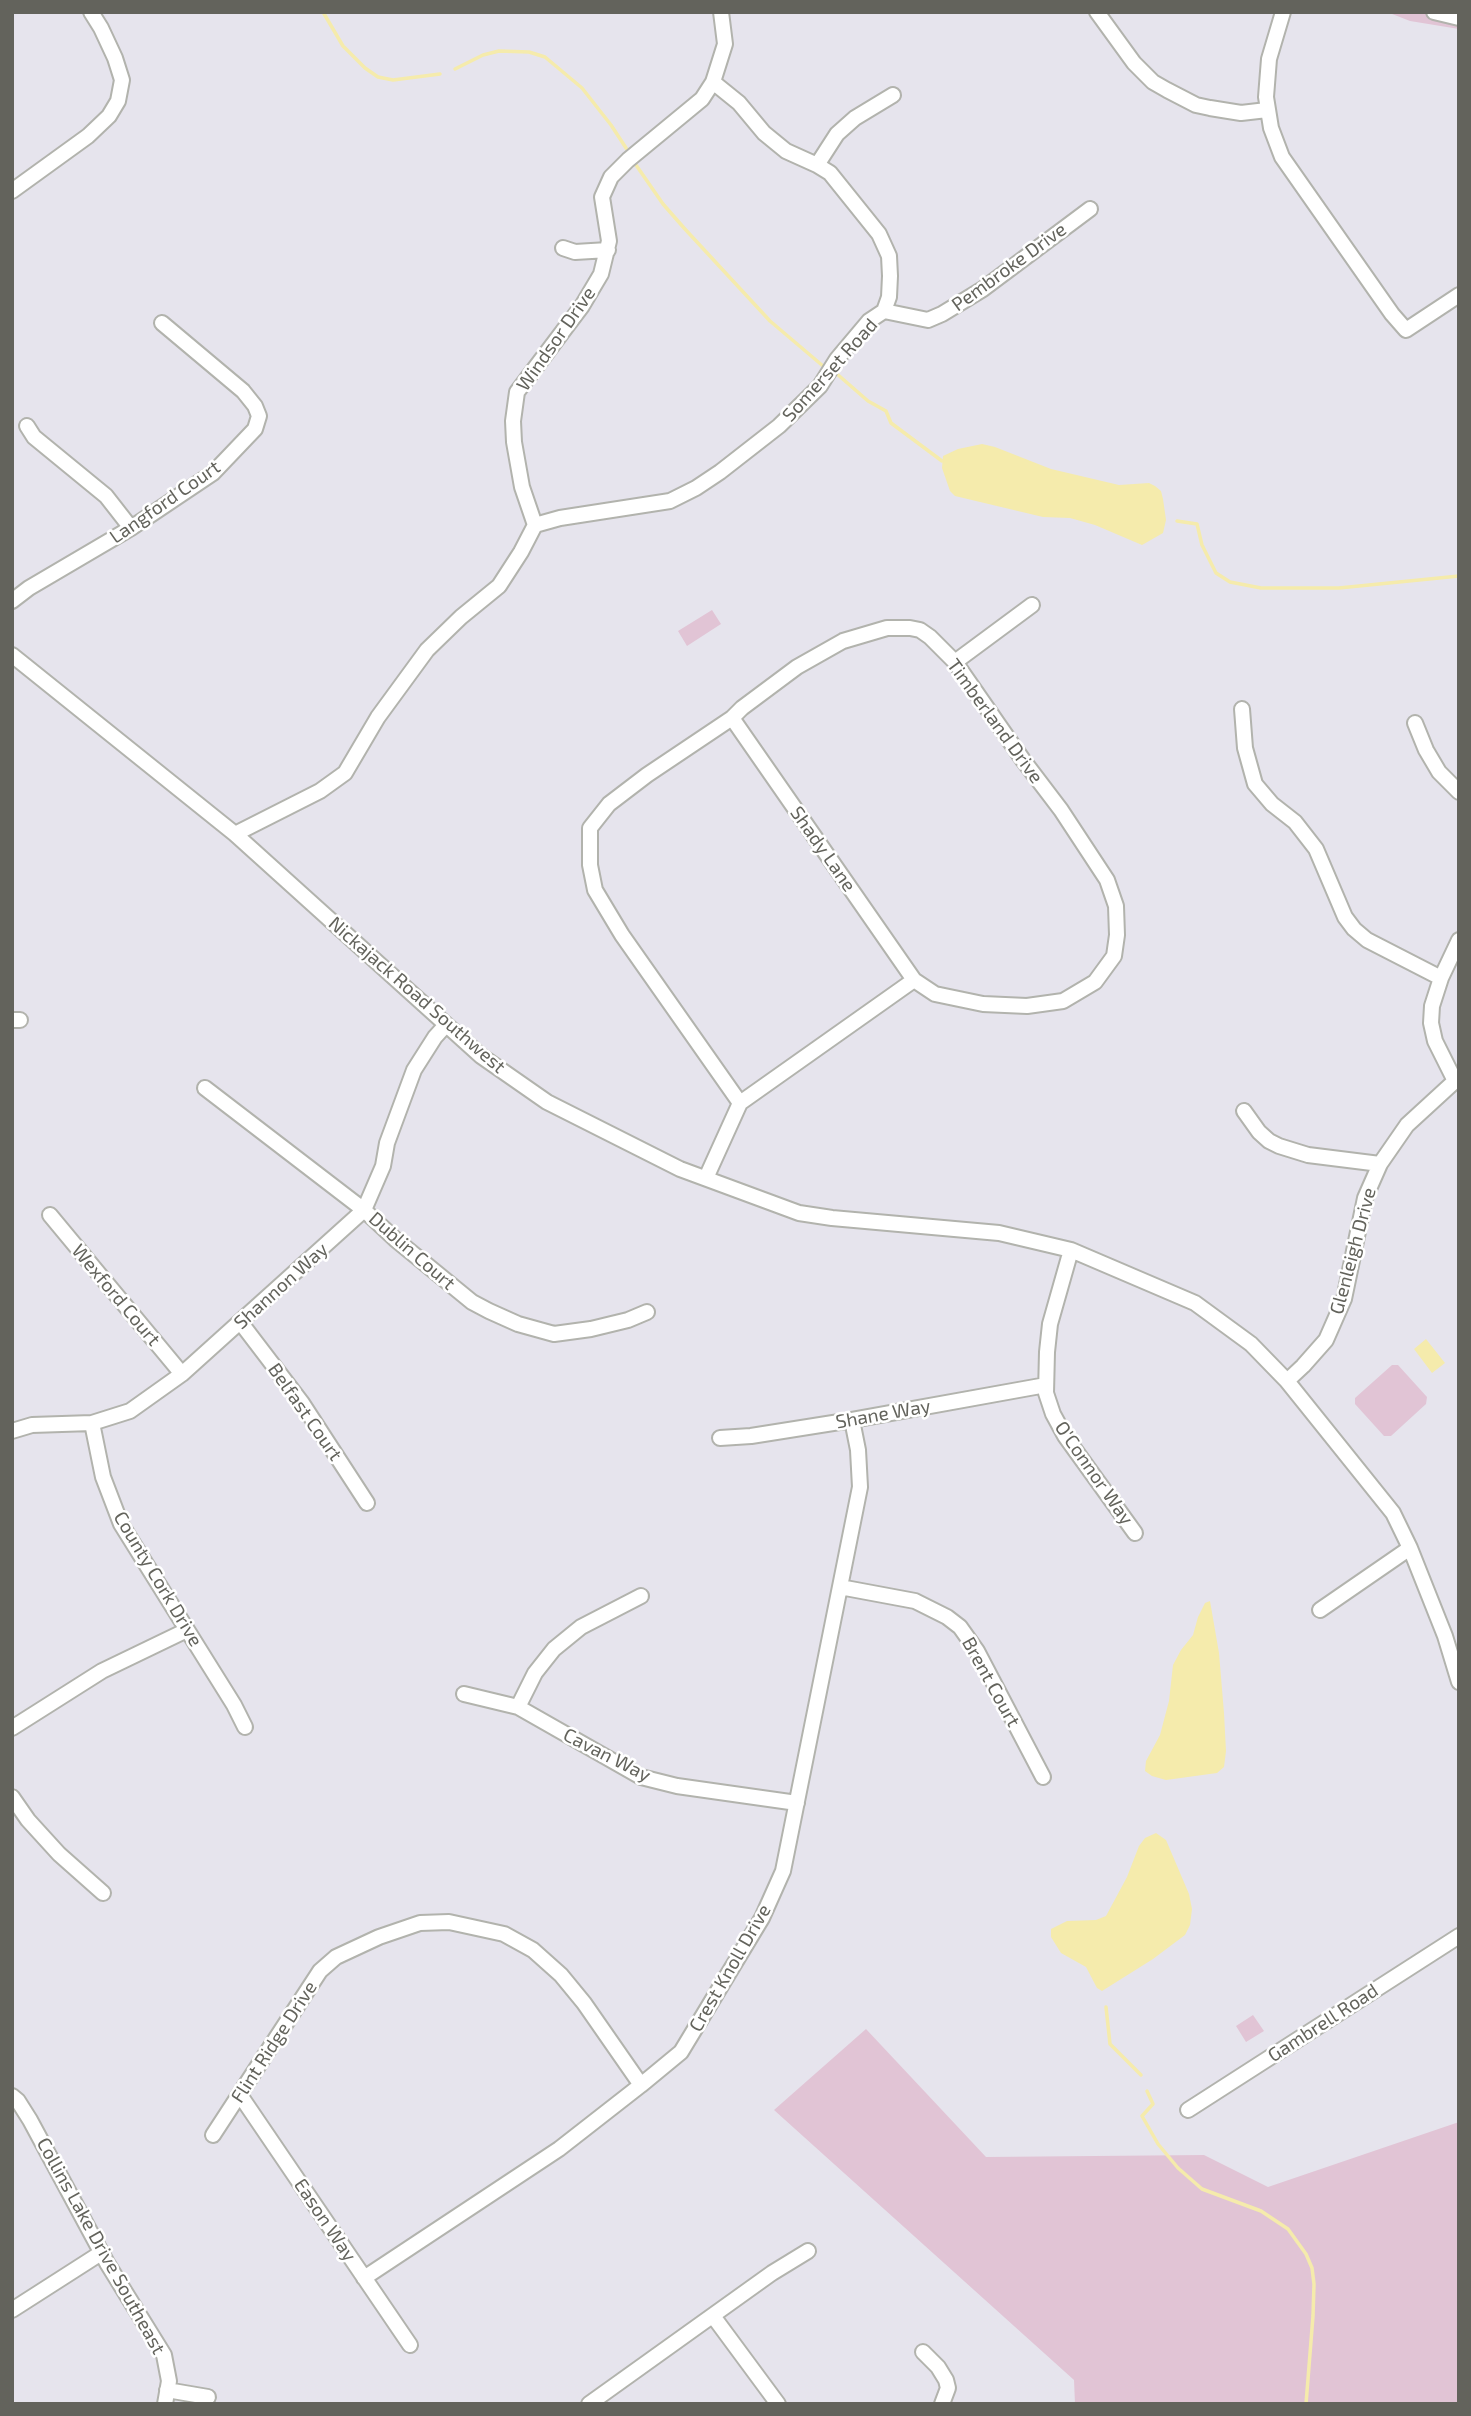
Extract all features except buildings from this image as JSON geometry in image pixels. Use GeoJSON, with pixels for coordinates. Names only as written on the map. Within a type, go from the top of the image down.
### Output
{"type":"FeatureCollection","features":[{"type":"Feature","properties":{"kind":"street"},"geometry":{"type":"LineString","coordinates":[[12,191],[88,136],[109,116],[118,101],[122,80],[102,27],[91,12]]}},
{"type":"Feature","properties":{"kind":"street","name":"Windsor Drive"},"geometry":{"type":"LineString","coordinates":[[535,525],[522,487],[514,442],[513,421],[517,392],[592,292],[601,274],[609,241],[601,197],[611,177],[702,99],[713,82],[725,44],[721,12]]}},
{"type":"Feature","properties":{"kind":"street"},"geometry":{"type":"LineString","coordinates":[[1097,12],[1134,63],[1153,82],[1196,105],[1241,113],[1267,110]]}},
{"type":"Feature","properties":{"kind":"street"},"geometry":{"type":"LineString","coordinates":[[1283,12],[1269,59],[1266,80],[1267,110],[1282,157],[1398,323],[1406,330],[1459,295]]}},
{"type":"Feature","properties":{"kind":"street"},"geometry":{"type":"LineString","coordinates":[[1434,12],[1459,18]]}},
{"type":"Feature","properties":{"kind":"street","name":"Somerset Road"},"geometry":{"type":"LineString","coordinates":[[535,525],[561,518],[670,501],[696,488],[788,418],[820,386],[837,359],[869,321],[884,311],[889,297],[889,256],[879,234],[830,173],[786,151],[764,133],[740,103],[713,82]]}},
{"type":"Feature","properties":{"kind":"street"},"geometry":{"type":"LineString","coordinates":[[817,165],[837,134],[855,118],[893,95]]}},
{"type":"Feature","properties":{"kind":"street","name":"Pembroke Drive"},"geometry":{"type":"LineString","coordinates":[[884,311],[928,320],[942,314],[983,289],[1090,209]]}},
{"type":"Feature","properties":{"kind":"street"},"geometry":{"type":"LineString","coordinates":[[563,248],[575,252],[608,250]]}},
{"type":"Feature","properties":{"kind":"street","name":"Langford Court"},"geometry":{"type":"LineString","coordinates":[[12,601],[214,473],[255,429],[258,416],[255,406],[243,391],[162,323]]}},
{"type":"Feature","properties":{"kind":"street"},"geometry":{"type":"LineString","coordinates":[[27,426],[34,437],[106,496],[131,528]]}},
{"type":"Feature","properties":{"kind":"street"},"geometry":{"type":"LineString","coordinates":[[235,834],[320,791],[345,773],[378,717],[427,650],[499,586],[535,525]]}},
{"type":"Feature","properties":{"kind":"street"},"geometry":{"type":"LineString","coordinates":[[955,662],[1032,605]]}},
{"type":"Feature","properties":{"kind":"street","name":"Timberland Drive"},"geometry":{"type":"LineString","coordinates":[[740,1103],[622,935],[595,890],[590,864],[590,828],[609,804],[647,775],[732,719],[742,708],[797,667],[843,641],[866,632],[899,626],[920,630],[955,662],[1107,880],[1116,906],[1117,935],[1114,956],[1095,982],[1063,1001],[1027,1006],[984,1004],[935,994],[914,980]]}},
{"type":"Feature","properties":{"kind":"street","name":"Nickajack Road Southwest"},"geometry":{"type":"LineString","coordinates":[[12,655],[235,834],[445,1026],[481,1056],[547,1102],[680,1169],[799,1213],[999,1233],[1071,1250],[1195,1303],[1251,1344],[1287,1381],[1392,1513],[1410,1548],[1445,1636],[1459,1682]]}},
{"type":"Feature","properties":{"kind":"street"},"geometry":{"type":"LineString","coordinates":[[1242,709],[1245,748],[1255,784],[1272,804],[1295,822],[1316,849],[1345,917],[1367,940],[1441,978]]}},
{"type":"Feature","properties":{"kind":"street","name":"Shady Lane"},"geometry":{"type":"LineString","coordinates":[[732,719],[914,980]]}},
{"type":"Feature","properties":{"kind":"street"},"geometry":{"type":"LineString","coordinates":[[1415,723],[1439,772],[1459,792]]}},
{"type":"Feature","properties":{"kind":"street"},"geometry":{"type":"LineString","coordinates":[[1457,1081],[1435,1041],[1431,1023],[1432,1006],[1441,978],[1459,940]]}},
{"type":"Feature","properties":{"kind":"street"},"geometry":{"type":"LineString","coordinates":[[706,1178],[740,1103],[914,980]]}},
{"type":"Feature","properties":{"kind":"street","name":"Shannon Way"},"geometry":{"type":"LineString","coordinates":[[12,1431],[32,1425],[92,1423],[130,1411],[182,1374],[364,1210],[383,1166],[387,1143],[414,1070],[445,1026]]}},
{"type":"Feature","properties":{"kind":"street","name":"Glenleigh Drive"},"geometry":{"type":"LineString","coordinates":[[1287,1381],[1326,1340],[1344,1299],[1365,1198],[1380,1164],[1406,1125],[1457,1081]]}},
{"type":"Feature","properties":{"kind":"street","name":"Dublin Court"},"geometry":{"type":"LineString","coordinates":[[205,1088],[364,1210],[472,1302],[518,1324],[554,1334],[591,1329],[628,1320],[647,1312]]}},
{"type":"Feature","properties":{"kind":"street"},"geometry":{"type":"LineString","coordinates":[[1244,1111],[1259,1132],[1279,1146],[1308,1155],[1380,1164]]}},
{"type":"Feature","properties":{"kind":"street","name":"Wexford Court"},"geometry":{"type":"LineString","coordinates":[[50,1215],[182,1374]]}},
{"type":"Feature","properties":{"kind":"street","name":"O'Connor Way"},"geometry":{"type":"LineString","coordinates":[[1071,1250],[1050,1324],[1046,1393],[1065,1436],[1135,1532]]}},
{"type":"Feature","properties":{"kind":"street","name":"Belfast Court"},"geometry":{"type":"LineString","coordinates":[[241,1323],[302,1403],[367,1503]]}},
{"type":"Feature","properties":{"kind":"street","name":"Shane Way"},"geometry":{"type":"LineString","coordinates":[[720,1438],[751,1436],[852,1420],[1046,1385]]}},
{"type":"Feature","properties":{"kind":"street","name":"Crest Knoll Drive"},"geometry":{"type":"LineString","coordinates":[[365,2278],[559,2148],[681,2052],[762,1919],[783,1871],[860,1487],[858,1450],[852,1420]]}},
{"type":"Feature","properties":{"kind":"street","name":"County Cork Drive"},"geometry":{"type":"LineString","coordinates":[[92,1423],[103,1476],[121,1524],[245,1727]]}},
{"type":"Feature","properties":{"kind":"street"},"geometry":{"type":"LineString","coordinates":[[1320,1610],[1410,1548]]}},
{"type":"Feature","properties":{"kind":"street","name":"Brent Court"},"geometry":{"type":"LineString","coordinates":[[840,1587],[915,1601],[947,1617],[960,1627],[977,1651],[1042,1777]]}},
{"type":"Feature","properties":{"kind":"street"},"geometry":{"type":"LineString","coordinates":[[518,1707],[535,1673],[554,1649],[582,1627],[641,1596]]}},
{"type":"Feature","properties":{"kind":"street"},"geometry":{"type":"LineString","coordinates":[[12,1728],[102,1671],[187,1630]]}},
{"type":"Feature","properties":{"kind":"street","name":"Cavan Way"},"geometry":{"type":"LineString","coordinates":[[464,1694],[518,1707],[641,1777],[677,1786],[797,1803]]}},
{"type":"Feature","properties":{"kind":"street"},"geometry":{"type":"LineString","coordinates":[[12,1797],[28,1820],[59,1853],[103,1893]]}},
{"type":"Feature","properties":{"kind":"street","name":"Flint Ridge Drive"},"geometry":{"type":"LineString","coordinates":[[213,2134],[320,1971],[336,1957],[379,1937],[420,1923],[449,1922],[504,1934],[533,1950],[561,1975],[584,2003],[641,2085]]}},
{"type":"Feature","properties":{"kind":"street","name":"Gambrell Road"},"geometry":{"type":"LineString","coordinates":[[1188,2110],[1459,1936]]}},
{"type":"Feature","properties":{"kind":"street","name":"Eason Way"},"geometry":{"type":"LineString","coordinates":[[240,2095],[410,2345]]}},
{"type":"Feature","properties":{"kind":"street","name":"Collins Lake Drive Southeast"},"geometry":{"type":"LineString","coordinates":[[12,2096],[30,2120],[101,2253],[163,2355],[169,2381],[166,2397]]}},
{"type":"Feature","properties":{"kind":"street"},"geometry":{"type":"LineString","coordinates":[[589,2404],[808,2250]]}},
{"type":"Feature","properties":{"kind":"street"},"geometry":{"type":"LineString","coordinates":[[12,2310],[101,2253]]}},
{"type":"Feature","properties":{"kind":"street"},"geometry":{"type":"LineString","coordinates":[[713,2316],[778,2404]]}},
{"type":"Feature","properties":{"kind":"street"},"geometry":{"type":"LineString","coordinates":[[923,2352],[946,2380],[948,2388],[942,2404]]}},
{"type":"Feature","properties":{"kind":"street"},"geometry":{"type":"LineString","coordinates":[[166,2397],[208,2397]]}},
{"type":"Feature","properties":{"kind":"shaded area"},"geometry":{"type":"Polygon","coordinates":[[[1387,12],[1459,12],[1459,29],[1410,21],[1387,12]]]}},
{"type":"Feature","properties":{"kind":"shaded area"},"geometry":{"type":"Polygon","coordinates":[[[982,444],[1051,469],[1119,485],[1149,483],[1161,491],[1166,520],[1163,533],[1142,545],[1095,525],[1070,518],[1043,517],[955,496],[950,491],[942,468],[943,456],[958,449],[982,444]]]}},
{"type":"Feature","properties":{"kind":"shaded area"},"geometry":{"type":"Polygon","coordinates":[[[712,610],[721,624],[687,646],[678,631],[712,610]]]}},
{"type":"Feature","properties":{"kind":"shaded area"},"geometry":{"type":"Polygon","coordinates":[[[1426,1339],[1445,1363],[1432,1373],[1414,1349],[1426,1339]]]}},
{"type":"Feature","properties":{"kind":"shaded area"},"geometry":{"type":"Polygon","coordinates":[[[1392,1365],[1398,1365],[1427,1397],[1426,1404],[1391,1436],[1384,1436],[1355,1404],[1355,1398],[1392,1365]]]}},
{"type":"Feature","properties":{"kind":"shaded area"},"geometry":{"type":"Polygon","coordinates":[[[1210,1601],[1219,1653],[1226,1751],[1224,1767],[1217,1773],[1166,1780],[1152,1776],[1145,1771],[1146,1761],[1160,1735],[1169,1701],[1173,1665],[1193,1635],[1205,1603],[1210,1601]]]}},
{"type":"Feature","properties":{"kind":"shaded area"},"geometry":{"type":"Polygon","coordinates":[[[1156,1833],[1166,1840],[1189,1894],[1192,1909],[1190,1925],[1185,1935],[1153,1959],[1102,1991],[1097,1988],[1086,1967],[1061,1953],[1051,1937],[1051,1929],[1067,1921],[1096,1920],[1106,1916],[1127,1877],[1139,1846],[1145,1838],[1156,1833]]]}},
{"type":"Feature","properties":{"kind":"shaded area"},"geometry":{"type":"Polygon","coordinates":[[[1253,2015],[1264,2031],[1246,2042],[1236,2026],[1253,2015]]]}},
{"type":"Feature","properties":{"kind":"shaded area"},"geometry":{"type":"Polygon","coordinates":[[[866,2029],[986,2157],[1204,2155],[1268,2187],[1459,2122],[1459,2404],[1075,2404],[1074,2380],[774,2110],[866,2029]]]}},
{"type":"Feature","properties":{"kind":"waterway"},"geometry":{"type":"LineString","coordinates":[[323,12],[343,46],[378,77],[393,80],[440,74]]}},
{"type":"Feature","properties":{"kind":"waterway"},"geometry":{"type":"LineString","coordinates":[[455,69],[483,55],[499,51],[529,52],[545,57],[582,88],[628,151]]}},
{"type":"Feature","properties":{"kind":"waterway"},"geometry":{"type":"LineString","coordinates":[[636,165],[663,204],[770,321],[823,366]]}},
{"type":"Feature","properties":{"kind":"waterway"},"geometry":{"type":"LineString","coordinates":[[837,374],[868,401],[886,411],[891,423],[942,461]]}},
{"type":"Feature","properties":{"kind":"waterway"},"geometry":{"type":"LineString","coordinates":[[1177,521],[1197,524],[1202,545],[1216,573],[1230,582],[1261,588],[1339,588],[1459,576]]}},
{"type":"Feature","properties":{"kind":"waterway"},"geometry":{"type":"LineString","coordinates":[[1106,2007],[1110,2044],[1141,2075]]}},
{"type":"Feature","properties":{"kind":"waterway"},"geometry":{"type":"LineString","coordinates":[[1147,2091],[1153,2104],[1142,2116],[1158,2144],[1178,2168],[1202,2189],[1261,2211],[1288,2229],[1306,2254],[1312,2268],[1314,2284],[1306,2404]]}}]}
